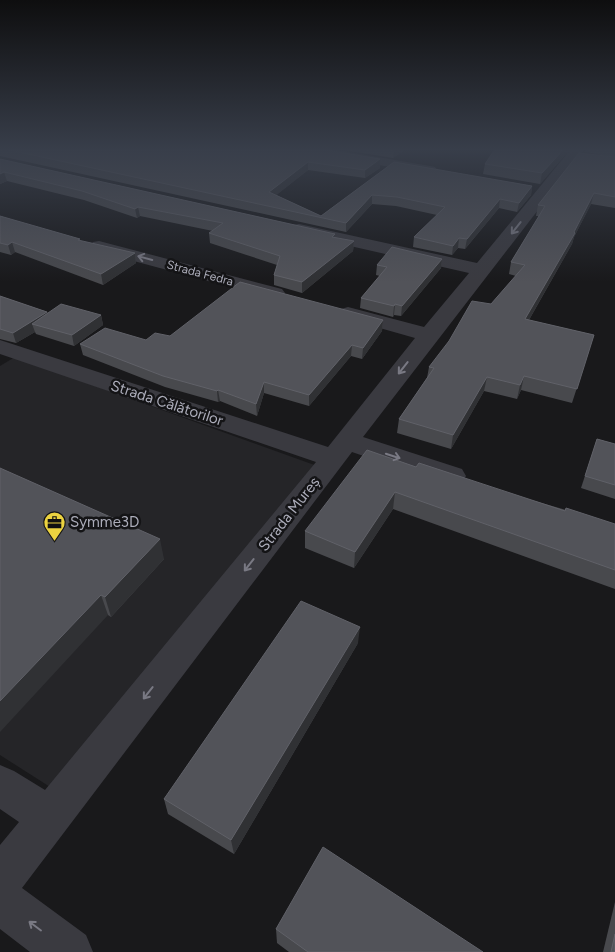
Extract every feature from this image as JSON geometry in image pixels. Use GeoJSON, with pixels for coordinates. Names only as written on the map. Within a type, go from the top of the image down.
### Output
{"type":"FeatureCollection","features":[{"type":"Feature","properties":{"kind":"street","name":"Strada Mureș"},"geometry":{"type":"LineString","coordinates":[[0,880],[340,450],[428,335],[482,270],[532,193]]}},
{"type":"Feature","properties":{"kind":"street"},"geometry":{"type":"LineString","coordinates":[[280,224],[482,270]]}},
{"type":"Feature","properties":{"kind":"street","name":"Strada Fedra"},"geometry":{"type":"LineString","coordinates":[[86,242],[295,299]]}},
{"type":"Feature","properties":{"kind":"street"},"geometry":{"type":"LineString","coordinates":[[333,309],[428,335]]}},
{"type":"Feature","properties":{"kind":"street","name":"Strada Călătorilor"},"geometry":{"type":"LineString","coordinates":[[0,347],[340,450],[476,484]]}},
{"type":"Feature","properties":{"kind":"street"},"geometry":{"type":"LineString","coordinates":[[0,785],[49,817]]}},
{"type":"Feature","properties":{"kind":"street"},"geometry":{"type":"LineString","coordinates":[[0,900],[69,952]]}},
{"type":"Feature","properties":{"kind":"shaded area"},"geometry":{"type":"Polygon","coordinates":[[[15,357],[320,467],[58,792],[0,755],[0,366],[15,357]]]}},
{"type":"Feature","properties":{"kind":"building"},"geometry":{"type":"Polygon","coordinates":[[[89,193],[154,193],[335,234],[332,237],[354,241],[302,282],[274,275],[280,256],[209,233],[223,223],[138,207],[135,209],[89,193]]]}},
{"type":"Feature","properties":{"kind":"building"},"geometry":{"type":"Polygon","coordinates":[[[210,193],[272,193],[321,216],[352,193],[526,193],[519,203],[500,199],[467,239],[459,238],[453,246],[414,237],[445,207],[397,197],[372,195],[346,223],[210,193]]]}},
{"type":"Feature","properties":{"kind":"building"},"geometry":{"type":"Polygon","coordinates":[[[547,193],[594,193],[575,233],[525,319],[594,335],[577,389],[524,376],[520,385],[487,377],[453,435],[399,419],[434,368],[429,367],[449,341],[472,301],[491,304],[525,265],[511,262],[545,206],[538,205],[547,193]]]}},
{"type":"Feature","properties":{"kind":"building"},"geometry":{"type":"Polygon","coordinates":[[[596,193],[615,193],[615,197],[596,193]]]}},
{"type":"Feature","properties":{"kind":"building"},"geometry":{"type":"Polygon","coordinates":[[[0,216],[80,239],[78,240],[135,253],[101,274],[12,242],[8,245],[0,243],[0,216]]]}},
{"type":"Feature","properties":{"kind":"building"},"geometry":{"type":"Polygon","coordinates":[[[392,247],[442,259],[402,306],[395,304],[394,306],[361,298],[387,267],[377,265],[392,247]]]}},
{"type":"Feature","properties":{"kind":"building"},"geometry":{"type":"Polygon","coordinates":[[[240,282],[383,320],[363,348],[352,345],[309,395],[264,382],[256,404],[218,390],[163,376],[80,344],[105,328],[146,340],[155,333],[170,336],[240,282]]]}},
{"type":"Feature","properties":{"kind":"building"},"geometry":{"type":"Polygon","coordinates":[[[0,296],[47,312],[13,333],[0,329],[0,296]]]}},
{"type":"Feature","properties":{"kind":"building"},"geometry":{"type":"Polygon","coordinates":[[[61,304],[101,315],[72,335],[32,324],[61,304]]]}},
{"type":"Feature","properties":{"kind":"building"},"geometry":{"type":"Polygon","coordinates":[[[597,439],[615,444],[615,485],[585,476],[597,439]]]}},
{"type":"Feature","properties":{"kind":"building"},"geometry":{"type":"Polygon","coordinates":[[[367,450],[416,467],[419,463],[565,511],[566,508],[615,524],[615,570],[395,492],[355,552],[305,531],[367,450]]]}},
{"type":"Feature","properties":{"kind":"building"},"geometry":{"type":"Polygon","coordinates":[[[0,468],[160,539],[105,597],[101,595],[0,701],[0,468]]]}},
{"type":"Feature","properties":{"kind":"building"},"geometry":{"type":"Polygon","coordinates":[[[301,601],[360,627],[231,840],[164,799],[301,601]]]}},
{"type":"Feature","properties":{"kind":"building"},"geometry":{"type":"Polygon","coordinates":[[[323,847],[483,952],[308,952],[276,929],[323,847]]]}},
{"type":"Feature","properties":{"kind":"building"},"geometry":{"type":"Polygon","coordinates":[[[615,934],[615,952],[611,952],[615,934]]]}},
{"type":"Feature","properties":{"kind":"place","name":"Symme3D"},"geometry":{"type":"Point","coordinates":[54,541]}}]}
